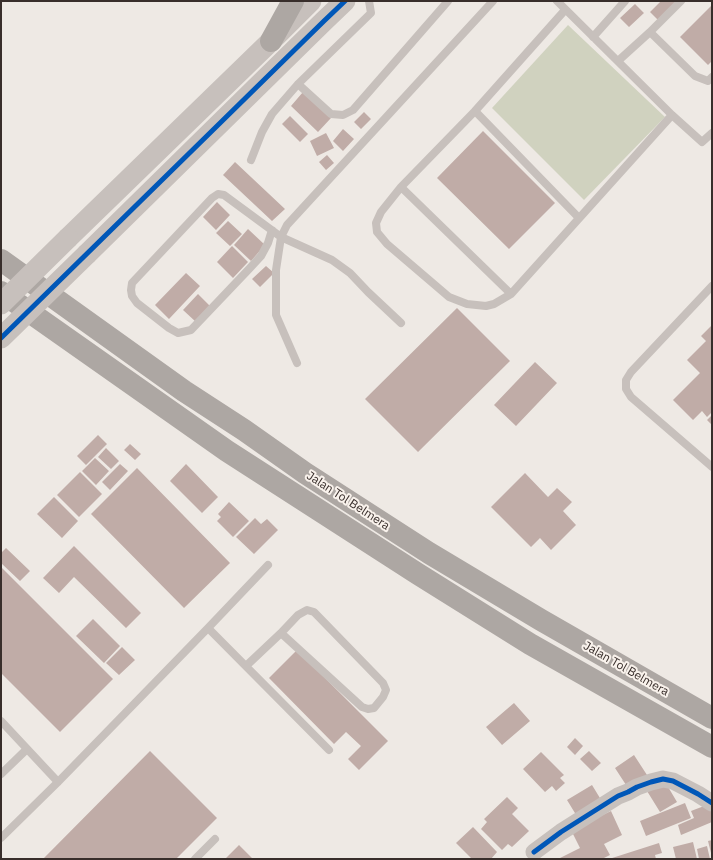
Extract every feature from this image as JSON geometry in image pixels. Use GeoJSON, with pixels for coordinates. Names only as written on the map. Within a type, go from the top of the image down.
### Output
{"type":"FeatureCollection","features":[{"type":"Feature","properties":{"kind":"highway"},"geometry":{"type":"LineString","coordinates":[[271,42],[293,1]]}},
{"type":"Feature","properties":{"kind":"highway","name":"Jalan Tol Belmera"},"geometry":{"type":"LineString","coordinates":[[1,260],[184,390],[357,507],[429,553],[541,620],[712,718]]}},
{"type":"Feature","properties":{"kind":"highway","name":"Jalan Tol Belmera"},"geometry":{"type":"LineString","coordinates":[[1,292],[227,451],[418,574],[530,644],[712,747]]}},
{"type":"Feature","properties":{"kind":"street"},"geometry":{"type":"LineString","coordinates":[[1,304],[271,42],[311,1]]}},
{"type":"Feature","properties":{"kind":"street"},"geometry":{"type":"LineString","coordinates":[[1,338],[345,1]]}},
{"type":"Feature","properties":{"kind":"street"},"geometry":{"type":"LineString","coordinates":[[534,852],[561,832],[618,796],[650,782],[663,779],[673,781],[712,803]]}},
{"type":"Feature","properties":{"kind":"lane"},"geometry":{"type":"LineString","coordinates":[[251,160],[262,132],[272,114],[298,84],[371,13],[369,1]]}},
{"type":"Feature","properties":{"kind":"lane"},"geometry":{"type":"LineString","coordinates":[[298,84],[332,114],[343,115],[353,110],[448,1]]}},
{"type":"Feature","properties":{"kind":"lane"},"geometry":{"type":"LineString","coordinates":[[297,363],[276,315],[276,270],[281,237],[287,225],[493,1]]}},
{"type":"Feature","properties":{"kind":"lane"},"geometry":{"type":"LineString","coordinates":[[557,1],[672,115],[702,142],[712,133]]}},
{"type":"Feature","properties":{"kind":"lane"},"geometry":{"type":"LineString","coordinates":[[618,61],[681,1]]}},
{"type":"Feature","properties":{"kind":"lane"},"geometry":{"type":"LineString","coordinates":[[593,37],[621,3]]}},
{"type":"Feature","properties":{"kind":"lane"},"geometry":{"type":"LineString","coordinates":[[566,10],[475,111],[401,187],[381,212],[376,223],[377,232],[387,244],[449,297],[467,304],[486,306],[494,304],[511,294],[672,115]]}},
{"type":"Feature","properties":{"kind":"lane"},"geometry":{"type":"LineString","coordinates":[[650,32],[695,76],[708,81],[712,77]]}},
{"type":"Feature","properties":{"kind":"lane"},"geometry":{"type":"LineString","coordinates":[[475,111],[579,218]]}},
{"type":"Feature","properties":{"kind":"lane"},"geometry":{"type":"LineString","coordinates":[[401,187],[511,294]]}},
{"type":"Feature","properties":{"kind":"lane"},"geometry":{"type":"LineString","coordinates":[[272,230],[268,243],[261,256],[191,330],[178,333],[169,328],[137,303],[132,296],[130,290],[132,283],[212,198],[218,194],[224,195],[272,230],[281,237],[332,260],[350,273],[400,323]]}},
{"type":"Feature","properties":{"kind":"lane"},"geometry":{"type":"LineString","coordinates":[[712,286],[631,372],[626,380],[626,389],[631,397],[710,466],[712,466]]}},
{"type":"Feature","properties":{"kind":"lane"},"geometry":{"type":"LineString","coordinates":[[1,838],[58,782],[268,565]]}},
{"type":"Feature","properties":{"kind":"lane"},"geometry":{"type":"LineString","coordinates":[[246,666],[298,615],[306,610],[314,612],[383,683],[386,690],[383,697],[374,708],[368,709],[362,707],[281,633]]}},
{"type":"Feature","properties":{"kind":"lane"},"geometry":{"type":"LineString","coordinates":[[208,628],[329,750]]}},
{"type":"Feature","properties":{"kind":"lane"},"geometry":{"type":"LineString","coordinates":[[1,721],[58,782]]}},
{"type":"Feature","properties":{"kind":"lane"},"geometry":{"type":"LineString","coordinates":[[1,774],[27,749]]}},
{"type":"Feature","properties":{"kind":"lane"},"geometry":{"type":"LineString","coordinates":[[195,859],[215,839]]}},
{"type":"Feature","properties":{"kind":"green space"},"geometry":{"type":"Polygon","coordinates":[[[568,25],[665,117],[584,200],[492,108],[568,25]]]}},
{"type":"Feature","properties":{"kind":"building"},"geometry":{"type":"Polygon","coordinates":[[[661,1],[677,1],[658,20],[650,12],[661,1]]]}},
{"type":"Feature","properties":{"kind":"building"},"geometry":{"type":"Polygon","coordinates":[[[635,4],[644,13],[629,27],[620,18],[635,4]]]}},
{"type":"Feature","properties":{"kind":"building"},"geometry":{"type":"Polygon","coordinates":[[[712,5],[712,61],[708,65],[680,37],[712,5]]]}},
{"type":"Feature","properties":{"kind":"building"},"geometry":{"type":"Polygon","coordinates":[[[303,92],[331,118],[318,132],[291,106],[303,92]]]}},
{"type":"Feature","properties":{"kind":"building"},"geometry":{"type":"Polygon","coordinates":[[[364,112],[371,119],[361,129],[354,122],[364,112]]]}},
{"type":"Feature","properties":{"kind":"building"},"geometry":{"type":"Polygon","coordinates":[[[290,116],[308,134],[300,142],[282,124],[290,116]]]}},
{"type":"Feature","properties":{"kind":"building"},"geometry":{"type":"Polygon","coordinates":[[[343,129],[354,139],[343,151],[333,141],[343,129]]]}},
{"type":"Feature","properties":{"kind":"building"},"geometry":{"type":"Polygon","coordinates":[[[483,131],[555,203],[509,249],[437,178],[483,131]]]}},
{"type":"Feature","properties":{"kind":"building"},"geometry":{"type":"Polygon","coordinates":[[[326,133],[334,148],[317,156],[310,141],[326,133]]]}},
{"type":"Feature","properties":{"kind":"building"},"geometry":{"type":"Polygon","coordinates":[[[327,155],[334,163],[326,170],[319,162],[327,155]]]}},
{"type":"Feature","properties":{"kind":"building"},"geometry":{"type":"Polygon","coordinates":[[[235,162],[285,209],[272,221],[223,175],[235,162]]]}},
{"type":"Feature","properties":{"kind":"building"},"geometry":{"type":"Polygon","coordinates":[[[217,202],[230,215],[216,230],[203,217],[217,202]]]}},
{"type":"Feature","properties":{"kind":"building"},"geometry":{"type":"Polygon","coordinates":[[[228,221],[242,234],[230,246],[216,233],[228,221]]]}},
{"type":"Feature","properties":{"kind":"building"},"geometry":{"type":"Polygon","coordinates":[[[248,229],[265,245],[251,261],[234,245],[248,229]]]}},
{"type":"Feature","properties":{"kind":"building"},"geometry":{"type":"Polygon","coordinates":[[[232,246],[248,262],[233,278],[217,262],[232,246]]]}},
{"type":"Feature","properties":{"kind":"building"},"geometry":{"type":"Polygon","coordinates":[[[266,266],[274,273],[260,287],[252,279],[266,266]]]}},
{"type":"Feature","properties":{"kind":"building"},"geometry":{"type":"Polygon","coordinates":[[[186,273],[200,286],[169,319],[155,305],[186,273]]]}},
{"type":"Feature","properties":{"kind":"building"},"geometry":{"type":"Polygon","coordinates":[[[198,294],[210,306],[196,322],[183,310],[198,294]]]}},
{"type":"Feature","properties":{"kind":"building"},"geometry":{"type":"Polygon","coordinates":[[[457,308],[510,361],[418,452],[365,399],[457,308]]]}},
{"type":"Feature","properties":{"kind":"building"},"geometry":{"type":"Polygon","coordinates":[[[712,325],[712,412],[707,417],[702,411],[693,420],[673,400],[700,373],[687,360],[706,341],[701,336],[712,325]]]}},
{"type":"Feature","properties":{"kind":"building"},"geometry":{"type":"Polygon","coordinates":[[[535,362],[557,383],[516,426],[494,405],[535,362]]]}},
{"type":"Feature","properties":{"kind":"building"},"geometry":{"type":"Polygon","coordinates":[[[712,415],[712,425],[707,420],[712,415]]]}},
{"type":"Feature","properties":{"kind":"building"},"geometry":{"type":"Polygon","coordinates":[[[98,435],[107,444],[86,465],[77,456],[98,435]]]}},
{"type":"Feature","properties":{"kind":"building"},"geometry":{"type":"Polygon","coordinates":[[[130,444],[141,454],[135,460],[124,450],[130,444]]]}},
{"type":"Feature","properties":{"kind":"building"},"geometry":{"type":"Polygon","coordinates":[[[106,448],[119,461],[111,469],[98,457],[106,448]]]}},
{"type":"Feature","properties":{"kind":"building"},"geometry":{"type":"Polygon","coordinates":[[[95,458],[109,471],[96,485],[82,471],[95,458]]]}},
{"type":"Feature","properties":{"kind":"building"},"geometry":{"type":"Polygon","coordinates":[[[120,464],[128,471],[110,490],[102,482],[120,464]]]}},
{"type":"Feature","properties":{"kind":"building"},"geometry":{"type":"Polygon","coordinates":[[[186,464],[218,497],[202,513],[170,481],[186,464]]]}},
{"type":"Feature","properties":{"kind":"building"},"geometry":{"type":"Polygon","coordinates":[[[137,468],[230,563],[184,608],[91,514],[137,468]]]}},
{"type":"Feature","properties":{"kind":"building"},"geometry":{"type":"Polygon","coordinates":[[[80,472],[102,494],[79,517],[57,495],[80,472]]]}},
{"type":"Feature","properties":{"kind":"building"},"geometry":{"type":"Polygon","coordinates":[[[525,473],[548,497],[557,488],[572,502],[563,511],[576,525],[551,550],[540,538],[531,547],[491,507],[525,473]]]}},
{"type":"Feature","properties":{"kind":"building"},"geometry":{"type":"Polygon","coordinates":[[[54,497],[78,521],[62,538],[37,514],[54,497]]]}},
{"type":"Feature","properties":{"kind":"building"},"geometry":{"type":"Polygon","coordinates":[[[229,502],[249,521],[233,537],[217,521],[221,517],[218,514],[229,502]]]}},
{"type":"Feature","properties":{"kind":"building"},"geometry":{"type":"Polygon","coordinates":[[[255,518],[261,524],[267,519],[278,530],[254,554],[236,537],[255,518]]]}},
{"type":"Feature","properties":{"kind":"building"},"geometry":{"type":"Polygon","coordinates":[[[74,546],[141,613],[126,628],[74,577],[59,593],[43,578],[74,546]]]}},
{"type":"Feature","properties":{"kind":"building"},"geometry":{"type":"Polygon","coordinates":[[[6,548],[30,571],[20,581],[1,563],[1,553],[6,548]]]}},
{"type":"Feature","properties":{"kind":"building"},"geometry":{"type":"Polygon","coordinates":[[[1,567],[113,679],[60,732],[1,673],[1,567]]]}},
{"type":"Feature","properties":{"kind":"building"},"geometry":{"type":"Polygon","coordinates":[[[93,619],[120,646],[104,663],[76,636],[93,619]]]}},
{"type":"Feature","properties":{"kind":"building"},"geometry":{"type":"Polygon","coordinates":[[[122,647],[135,660],[119,675],[106,663],[122,647]]]}},
{"type":"Feature","properties":{"kind":"building"},"geometry":{"type":"Polygon","coordinates":[[[297,650],[388,741],[359,770],[348,759],[361,746],[346,732],[334,744],[269,678],[297,650]]]}},
{"type":"Feature","properties":{"kind":"building"},"geometry":{"type":"Polygon","coordinates":[[[514,703],[530,721],[502,745],[486,727],[514,703]]]}},
{"type":"Feature","properties":{"kind":"building"},"geometry":{"type":"Polygon","coordinates":[[[575,738],[583,746],[575,755],[567,747],[575,738]]]}},
{"type":"Feature","properties":{"kind":"building"},"geometry":{"type":"Polygon","coordinates":[[[150,751],[217,818],[176,859],[43,859],[150,751]]]}},
{"type":"Feature","properties":{"kind":"building"},"geometry":{"type":"Polygon","coordinates":[[[589,751],[601,763],[592,771],[580,759],[589,751]]]}},
{"type":"Feature","properties":{"kind":"building"},"geometry":{"type":"Polygon","coordinates":[[[541,752],[564,775],[560,778],[565,783],[556,791],[552,786],[545,792],[523,769],[541,752]]]}},
{"type":"Feature","properties":{"kind":"building"},"geometry":{"type":"Polygon","coordinates":[[[634,755],[647,775],[628,788],[615,768],[634,755]]]}},
{"type":"Feature","properties":{"kind":"building"},"geometry":{"type":"Polygon","coordinates":[[[664,780],[677,802],[660,812],[647,791],[664,780]]]}},
{"type":"Feature","properties":{"kind":"building"},"geometry":{"type":"Polygon","coordinates":[[[592,785],[603,803],[578,818],[567,800],[592,785]]]}},
{"type":"Feature","properties":{"kind":"building"},"geometry":{"type":"Polygon","coordinates":[[[507,797],[518,808],[512,814],[529,831],[512,847],[508,844],[502,850],[481,829],[487,822],[484,819],[507,797]]]}},
{"type":"Feature","properties":{"kind":"building"},"geometry":{"type":"Polygon","coordinates":[[[685,803],[691,818],[646,836],[640,821],[685,803]]]}},
{"type":"Feature","properties":{"kind":"building"},"geometry":{"type":"Polygon","coordinates":[[[712,803],[712,822],[681,835],[678,825],[694,818],[691,811],[712,803]]]}},
{"type":"Feature","properties":{"kind":"building"},"geometry":{"type":"Polygon","coordinates":[[[611,811],[622,835],[604,844],[610,855],[602,859],[560,858],[580,848],[571,830],[611,811]]]}},
{"type":"Feature","properties":{"kind":"building"},"geometry":{"type":"Polygon","coordinates":[[[473,827],[497,852],[491,859],[472,859],[456,843],[473,827]]]}},
{"type":"Feature","properties":{"kind":"building"},"geometry":{"type":"Polygon","coordinates":[[[712,840],[712,853],[711,853],[708,841],[712,840]]]}},
{"type":"Feature","properties":{"kind":"building"},"geometry":{"type":"Polygon","coordinates":[[[693,842],[697,859],[676,859],[673,847],[693,842]]]}},
{"type":"Feature","properties":{"kind":"building"},"geometry":{"type":"Polygon","coordinates":[[[659,843],[662,853],[655,855],[656,859],[609,859],[659,843]]]}},
{"type":"Feature","properties":{"kind":"building"},"geometry":{"type":"Polygon","coordinates":[[[239,845],[253,859],[225,859],[239,845]]]}},
{"type":"Feature","properties":{"kind":"building"},"geometry":{"type":"Polygon","coordinates":[[[707,846],[710,859],[699,859],[697,849],[707,846]]]}},
{"type":"Feature","properties":{"kind":"cycle path"},"geometry":{"type":"LineString","coordinates":[[1,338],[345,1]]}},
{"type":"Feature","properties":{"kind":"cycle path"},"geometry":{"type":"LineString","coordinates":[[534,852],[561,832],[618,796],[651,782],[663,779],[673,781],[712,803]]}}]}
